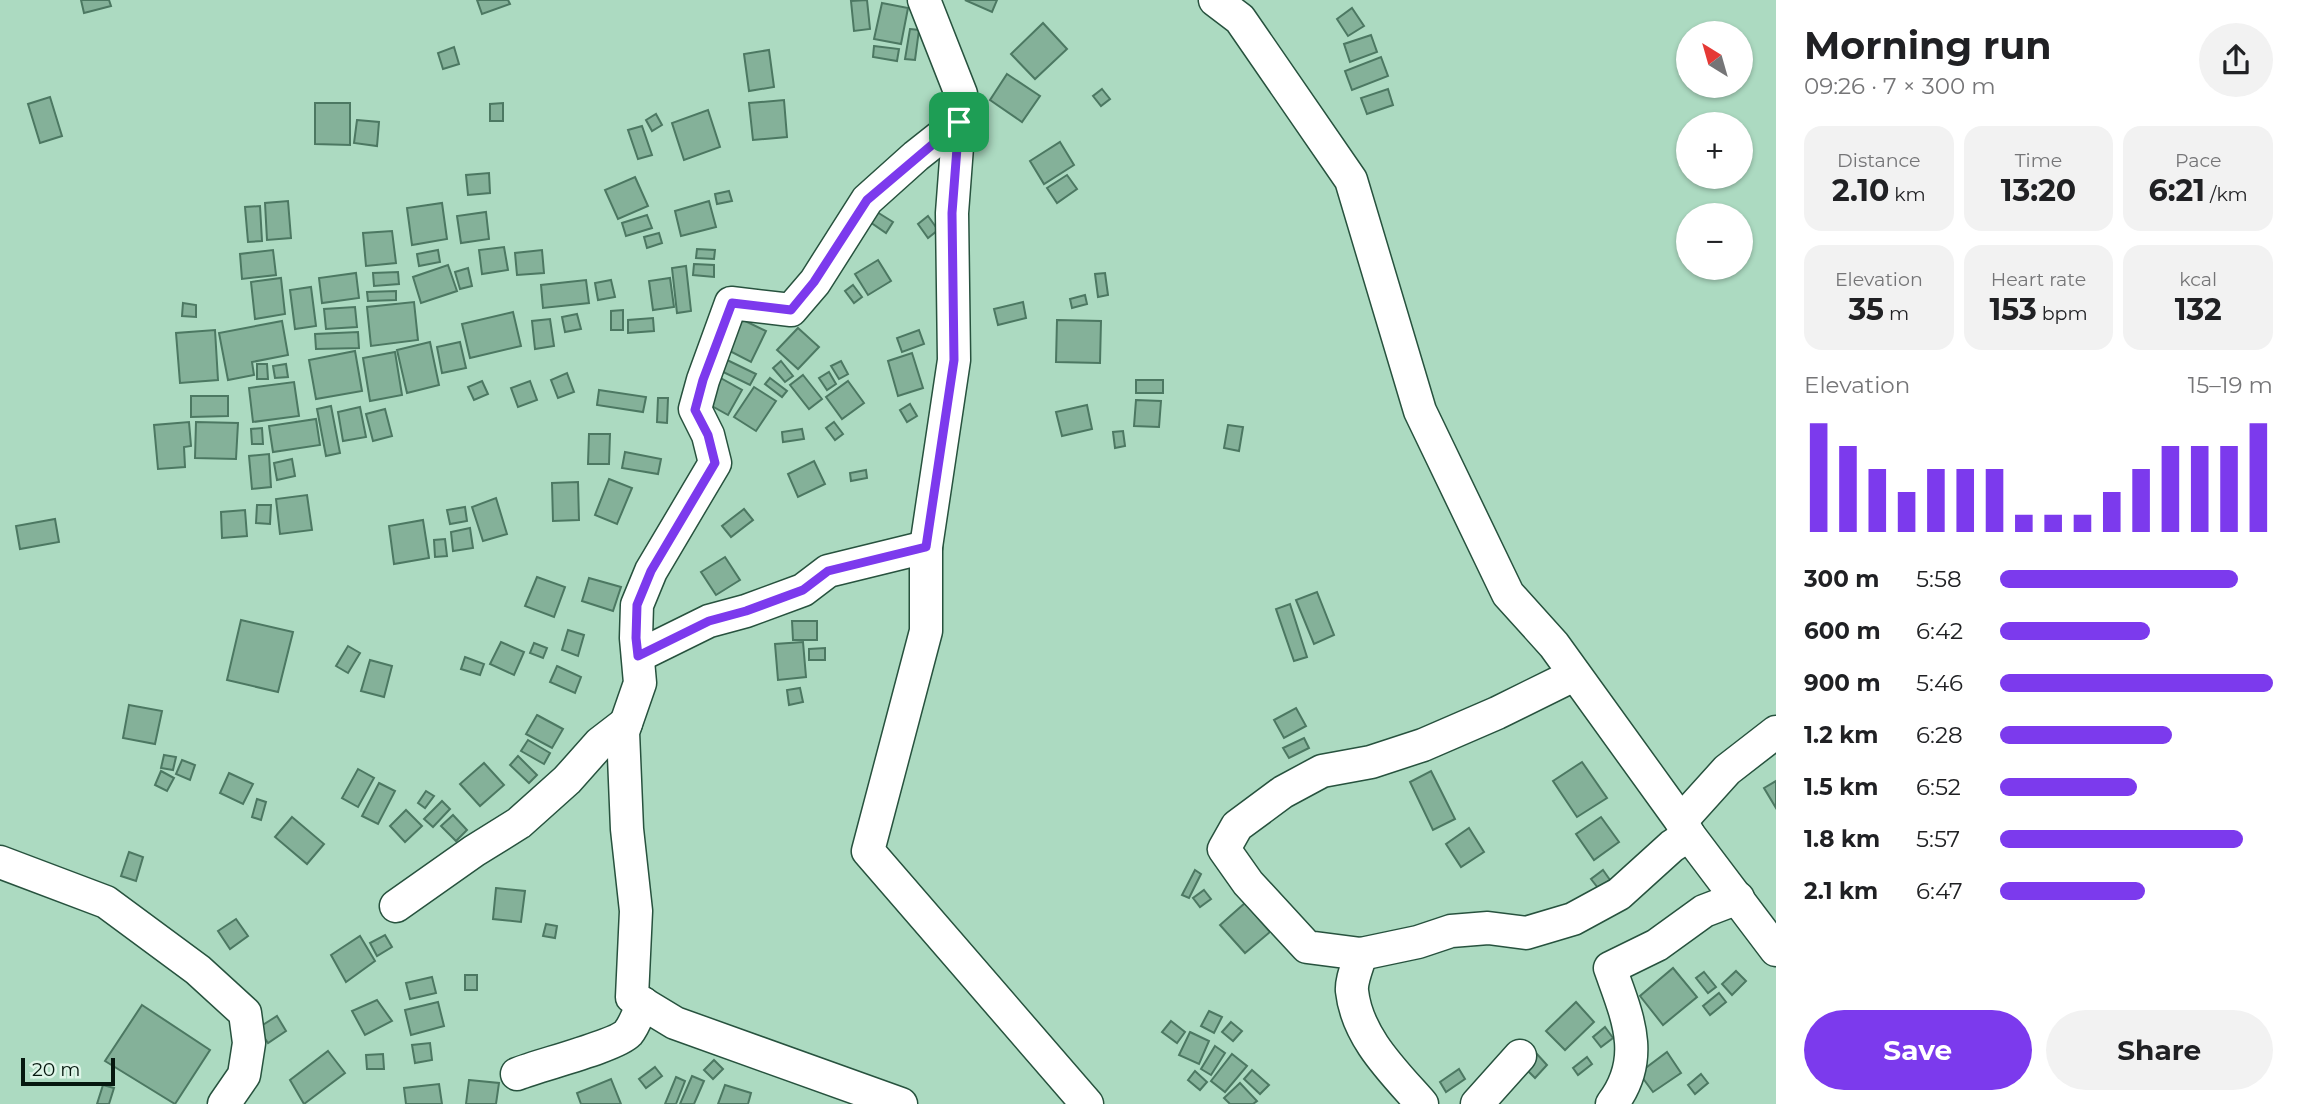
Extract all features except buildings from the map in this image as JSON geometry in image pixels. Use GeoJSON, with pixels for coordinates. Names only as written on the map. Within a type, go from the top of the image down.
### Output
{"type":"FeatureCollection","features":[{"type":"Feature","properties":{"kind":"street"},"geometry":{"type":"LineString","coordinates":[[924,0],[961,93],[952,213],[954,360],[926,547],[926,631],[868,851],[1087,1104]]}},
{"type":"Feature","properties":{"kind":"street"},"geometry":{"type":"LineString","coordinates":[[1215,0],[1240,19],[1351,180],[1420,411],[1508,594],[1554,645],[1776,950]]}},
{"type":"Feature","properties":{"kind":"street"},"geometry":{"type":"LineString","coordinates":[[901,1104],[675,1024],[632,997],[636,911],[626,829],[623,732],[640,684],[636,638],[637,605],[651,571],[715,463],[708,435],[695,410],[703,380],[732,303],[791,310],[814,282],[867,200],[959,122]]}},
{"type":"Feature","properties":{"kind":"street"},"geometry":{"type":"LineString","coordinates":[[638,656],[709,621],[803,590],[828,571],[926,547]]}},
{"type":"Feature","properties":{"kind":"street"},"geometry":{"type":"LineString","coordinates":[[1574,675],[1423,745],[1371,762],[1322,771],[1283,792],[1237,826],[1224,849],[1248,883],[1307,947],[1361,954],[1418,942],[1451,931],[1488,928],[1526,933],[1573,919],[1619,894],[1672,846],[1727,770],[1776,732]]}},
{"type":"Feature","properties":{"kind":"street"},"geometry":{"type":"LineString","coordinates":[[396,906],[519,823],[567,780],[600,743],[626,723]]}},
{"type":"Feature","properties":{"kind":"street"},"geometry":{"type":"LineString","coordinates":[[0,862],[106,902],[198,970],[245,1013],[250,1043],[244,1075],[224,1104]]}},
{"type":"Feature","properties":{"kind":"street"},"geometry":{"type":"LineString","coordinates":[[1612,1104],[1621,1093],[1633,1049],[1627,1018],[1610,968],[1657,945],[1704,911],[1738,898]]}},
{"type":"Feature","properties":{"kind":"street"},"geometry":{"type":"LineString","coordinates":[[1361,954],[1351,988],[1361,1027],[1387,1064],[1422,1104]]}},
{"type":"Feature","properties":{"kind":"street"},"geometry":{"type":"LineString","coordinates":[[517,1074],[595,1049],[627,1034],[643,1003]]}},
{"type":"Feature","properties":{"kind":"street"},"geometry":{"type":"LineString","coordinates":[[1476,1104],[1520,1056]]}},
{"type":"Feature","properties":{"kind":"route"},"geometry":{"type":"LineString","coordinates":[[959,122],[952,213],[954,360],[926,547],[828,571],[803,590],[709,621],[638,656],[637,605],[651,571],[715,463],[708,435],[695,410],[703,380],[732,303],[791,310],[814,282],[867,200],[959,122]]}}]}
